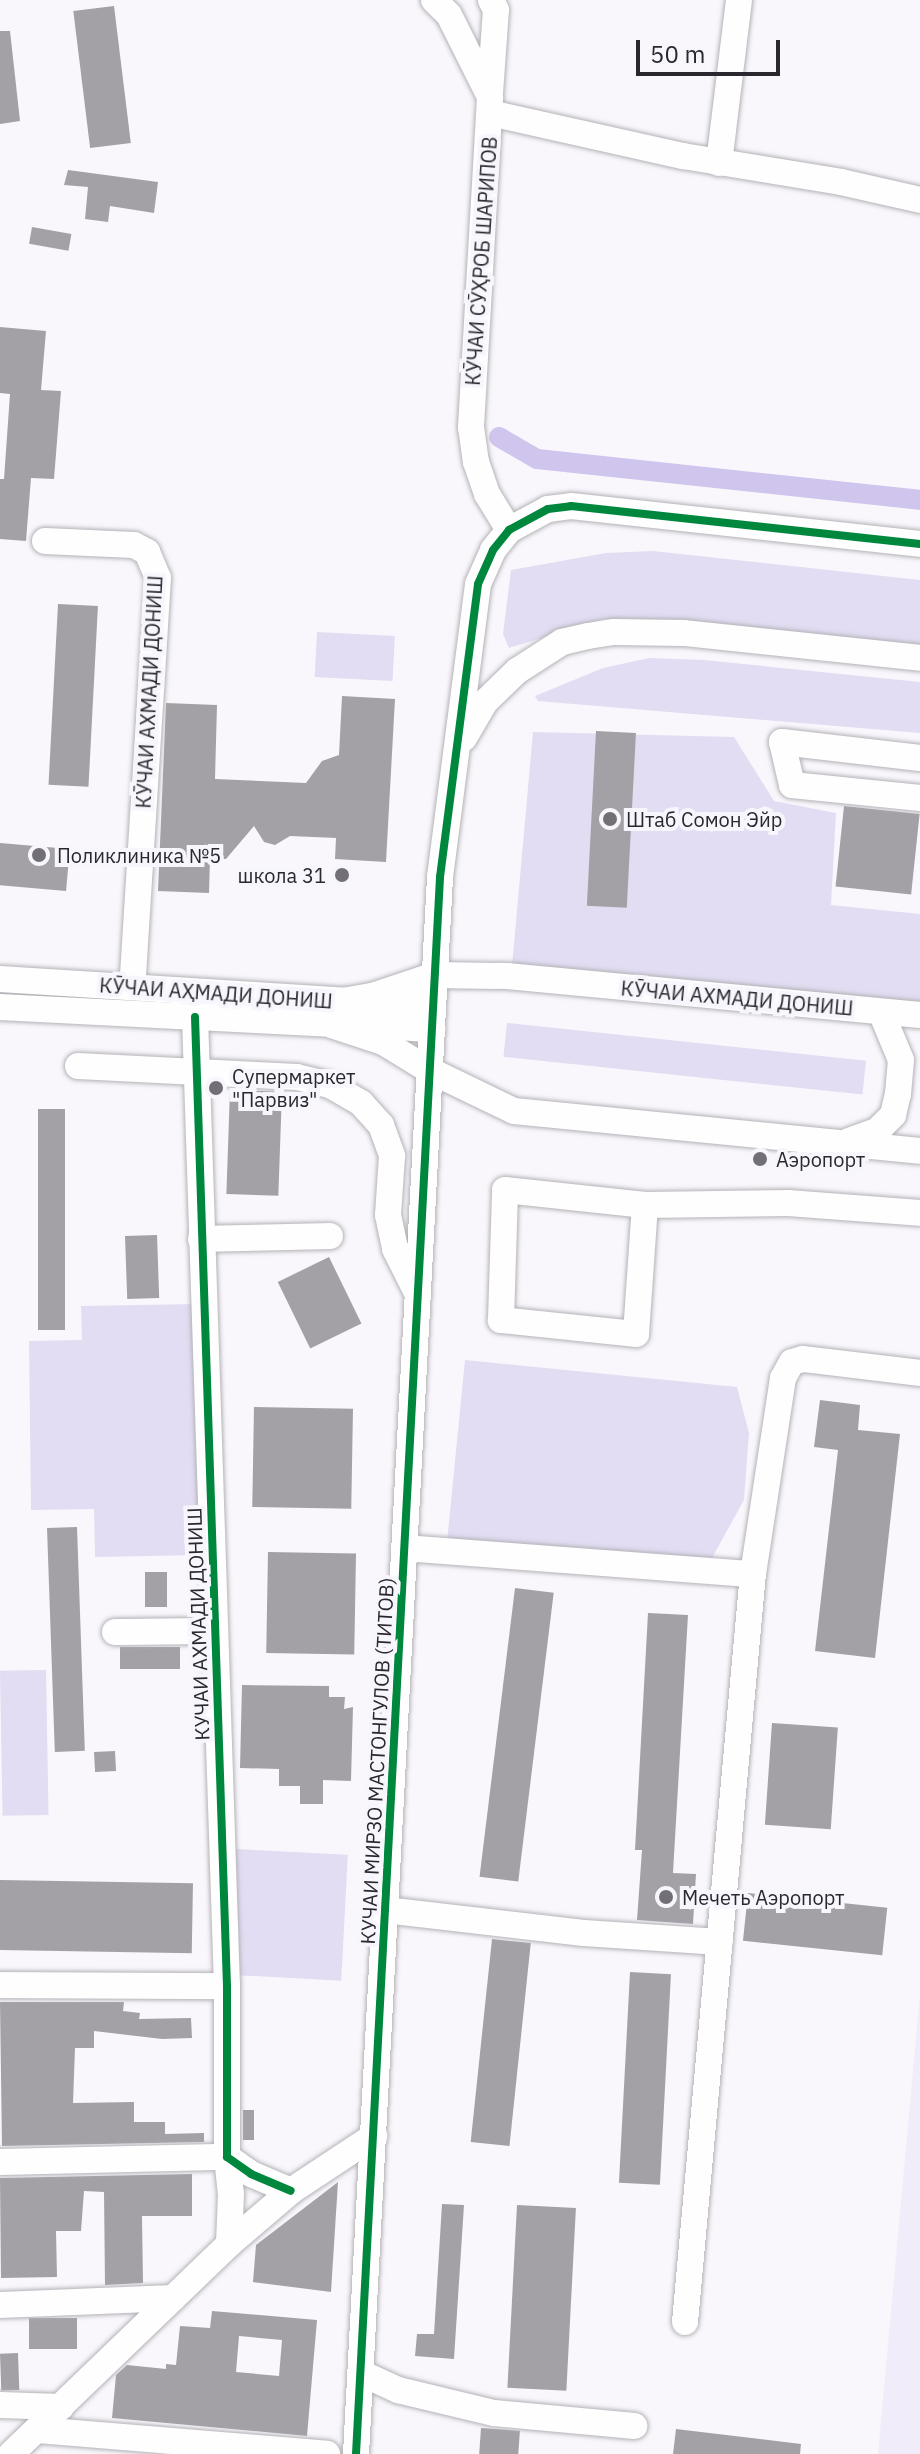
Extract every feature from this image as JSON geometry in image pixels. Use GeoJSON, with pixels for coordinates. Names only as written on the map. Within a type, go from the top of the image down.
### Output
{"type":"FeatureCollection","features":[{"type":"Feature","properties":{"kind":"street"},"geometry":{"type":"LineString","coordinates":[[719,163],[739,0]]}},
{"type":"Feature","properties":{"kind":"street","name":"КӮЧАИ СӮҲРОБ ШАРИПОВ"},"geometry":{"type":"LineString","coordinates":[[494,3],[471,427],[476,462],[487,494],[509,530]]}},
{"type":"Feature","properties":{"kind":"street"},"geometry":{"type":"LineString","coordinates":[[447,5],[490,105],[719,163],[841,182],[920,200]]}},
{"type":"Feature","properties":{"kind":"street"},"geometry":{"type":"LineString","coordinates":[[454,772],[478,584],[493,550],[509,530],[548,509],[583,506],[920,544]]}},
{"type":"Feature","properties":{"kind":"street","name":"КӮЧАИ АХМАДИ ДОНИШ"},"geometry":{"type":"LineString","coordinates":[[45,541],[134,545],[147,552],[158,578],[132,986]]}},
{"type":"Feature","properties":{"kind":"street"},"geometry":{"type":"LineString","coordinates":[[454,772],[465,734],[485,702],[538,655],[562,642],[614,632],[684,633],[920,658]]}},
{"type":"Feature","properties":{"kind":"street"},"geometry":{"type":"LineString","coordinates":[[920,758],[782,742],[792,785],[920,798]]}},
{"type":"Feature","properties":{"kind":"street","name":"КУЧАИ МИРЗО МАСТОНГУЛОВ (ТИТОВ)"},"geometry":{"type":"LineString","coordinates":[[356,2454],[440,877],[454,772]]}},
{"type":"Feature","properties":{"kind":"street","name":"КӮЧАИ АХМАДИ ДОНИШ"},"geometry":{"type":"LineString","coordinates":[[435,975],[507,976],[881,1012],[901,1060],[898,1094],[893,1115],[877,1131],[846,1142],[514,1111],[429,1070],[336,1014],[372,996],[435,975]]}},
{"type":"Feature","properties":{"kind":"street","name":"КӮЧАИ АҲМАДИ ДОНИШ"},"geometry":{"type":"LineString","coordinates":[[0,979],[132,986],[336,1014]]}},
{"type":"Feature","properties":{"kind":"street"},"geometry":{"type":"LineString","coordinates":[[0,1007],[195,1017],[336,1014],[432,1018]]}},
{"type":"Feature","properties":{"kind":"street"},"geometry":{"type":"LineString","coordinates":[[881,1012],[920,1015]]}},
{"type":"Feature","properties":{"kind":"street","name":"КУЧАИ АХМАДИ ДОНИШ"},"geometry":{"type":"LineString","coordinates":[[195,1017],[227,1986],[229,2244]]}},
{"type":"Feature","properties":{"kind":"street"},"geometry":{"type":"LineString","coordinates":[[78,1066],[297,1077],[330,1085],[361,1103],[381,1125],[392,1156],[388,1215],[393,1238],[418,1294]]}},
{"type":"Feature","properties":{"kind":"street"},"geometry":{"type":"LineString","coordinates":[[846,1142],[920,1151]]}},
{"type":"Feature","properties":{"kind":"street"},"geometry":{"type":"LineString","coordinates":[[645,1205],[636,1334],[501,1320],[505,1190],[645,1205],[788,1203],[920,1213]]}},
{"type":"Feature","properties":{"kind":"street"},"geometry":{"type":"LineString","coordinates":[[201,1239],[330,1236]]}},
{"type":"Feature","properties":{"kind":"street"},"geometry":{"type":"LineString","coordinates":[[685,2322],[753,1574],[783,1378],[792,1362],[803,1359],[920,1373]]}},
{"type":"Feature","properties":{"kind":"street"},"geometry":{"type":"LineString","coordinates":[[404,1548],[753,1574]]}},
{"type":"Feature","properties":{"kind":"street"},"geometry":{"type":"LineString","coordinates":[[115,1632],[214,1631]]}},
{"type":"Feature","properties":{"kind":"street"},"geometry":{"type":"LineString","coordinates":[[385,1910],[584,1933],[720,1942]]}},
{"type":"Feature","properties":{"kind":"street"},"geometry":{"type":"LineString","coordinates":[[0,1985],[227,1986]]}},
{"type":"Feature","properties":{"kind":"street"},"geometry":{"type":"LineString","coordinates":[[11,2454],[229,2244],[291,2191],[374,2136]]}},
{"type":"Feature","properties":{"kind":"street"},"geometry":{"type":"LineString","coordinates":[[0,2162],[227,2157],[251,2174],[291,2191]]}},
{"type":"Feature","properties":{"kind":"street"},"geometry":{"type":"LineString","coordinates":[[0,2305],[173,2298]]}},
{"type":"Feature","properties":{"kind":"street"},"geometry":{"type":"LineString","coordinates":[[361,2373],[398,2390],[494,2413],[634,2426]]}},
{"type":"Feature","properties":{"kind":"street"},"geometry":{"type":"LineString","coordinates":[[0,2405],[61,2407]]}},
{"type":"Feature","properties":{"kind":"street"},"geometry":{"type":"LineString","coordinates":[[38,2430],[327,2454]]}},
{"type":"Feature","properties":{"kind":"shaded area"},"geometry":{"type":"Polygon","coordinates":[[[653,551],[920,580],[920,645],[682,622],[604,619],[509,648],[503,634],[511,570],[606,553],[653,551]]]}},
{"type":"Feature","properties":{"kind":"shaded area"},"geometry":{"type":"Polygon","coordinates":[[[317,632],[395,636],[393,681],[315,677],[317,632]]]}},
{"type":"Feature","properties":{"kind":"shaded area"},"geometry":{"type":"Polygon","coordinates":[[[649,658],[704,660],[920,682],[920,733],[538,701],[535,696],[603,668],[649,658]]]}},
{"type":"Feature","properties":{"kind":"shaded area"},"geometry":{"type":"Polygon","coordinates":[[[533,732],[734,737],[774,801],[836,813],[831,905],[920,914],[920,1008],[512,966],[533,732]]]}},
{"type":"Feature","properties":{"kind":"shaded area"},"geometry":{"type":"Polygon","coordinates":[[[507,1023],[866,1061],[862,1095],[503,1057],[507,1023]]]}},
{"type":"Feature","properties":{"kind":"shaded area"},"geometry":{"type":"Polygon","coordinates":[[[198,1304],[201,1555],[95,1557],[94,1509],[31,1510],[29,1341],[82,1340],[81,1306],[198,1304]]]}},
{"type":"Feature","properties":{"kind":"shaded area"},"geometry":{"type":"Polygon","coordinates":[[[465,1360],[737,1387],[749,1433],[744,1500],[712,1558],[447,1542],[465,1360]]]}},
{"type":"Feature","properties":{"kind":"shaded area"},"geometry":{"type":"Polygon","coordinates":[[[46,1670],[49,1815],[3,1816],[0,1671],[46,1670]]]}},
{"type":"Feature","properties":{"kind":"shaded area"},"geometry":{"type":"Polygon","coordinates":[[[236,1849],[348,1855],[341,1981],[229,1975],[236,1849]]]}},
{"type":"Feature","properties":{"kind":"shaded area"},"geometry":{"type":"Polygon","coordinates":[[[920,1994],[920,2454],[878,2454],[920,1994]]]}},
{"type":"Feature","properties":{"kind":"building"},"geometry":{"type":"Polygon","coordinates":[[[114,6],[131,143],[90,148],[73,11],[114,6]]]}},
{"type":"Feature","properties":{"kind":"building"},"geometry":{"type":"Polygon","coordinates":[[[0,31],[10,31],[20,121],[0,124],[0,31]]]}},
{"type":"Feature","properties":{"kind":"building"},"geometry":{"type":"Polygon","coordinates":[[[68,170],[158,182],[154,213],[110,206],[108,222],[85,219],[88,187],[64,185],[68,170]]]}},
{"type":"Feature","properties":{"kind":"building"},"geometry":{"type":"Polygon","coordinates":[[[32,227],[71,234],[68,251],[29,244],[32,227]]]}},
{"type":"Feature","properties":{"kind":"building"},"geometry":{"type":"Polygon","coordinates":[[[0,327],[46,331],[41,390],[61,391],[54,479],[31,478],[26,541],[0,539],[0,479],[4,479],[10,394],[0,393],[0,327]]]}},
{"type":"Feature","properties":{"kind":"building"},"geometry":{"type":"Polygon","coordinates":[[[58,604],[98,606],[88,787],[49,785],[58,604]]]}},
{"type":"Feature","properties":{"kind":"building"},"geometry":{"type":"Polygon","coordinates":[[[342,696],[395,699],[386,862],[335,859],[336,838],[290,836],[275,845],[264,842],[254,826],[226,859],[210,859],[209,893],[158,891],[166,703],[217,705],[215,779],[306,783],[322,761],[339,755],[342,696]]]}},
{"type":"Feature","properties":{"kind":"building","name":"Штаб Сомон Эйр"},"geometry":{"type":"Polygon","coordinates":[[[596,731],[636,733],[627,908],[587,906],[596,731]]]}},
{"type":"Feature","properties":{"kind":"building"},"geometry":{"type":"Polygon","coordinates":[[[844,806],[920,814],[911,895],[836,887],[844,806]]]}},
{"type":"Feature","properties":{"kind":"building"},"geometry":{"type":"Polygon","coordinates":[[[0,843],[70,849],[66,891],[0,885],[0,843]]]}},
{"type":"Feature","properties":{"kind":"building"},"geometry":{"type":"Polygon","coordinates":[[[230,1090],[282,1092],[278,1196],[226,1194],[230,1090]]]}},
{"type":"Feature","properties":{"kind":"building"},"geometry":{"type":"Polygon","coordinates":[[[38,1109],[65,1109],[65,1330],[38,1330],[38,1109]]]}},
{"type":"Feature","properties":{"kind":"building"},"geometry":{"type":"Polygon","coordinates":[[[157,1235],[159,1298],[127,1299],[125,1236],[157,1235]]]}},
{"type":"Feature","properties":{"kind":"building"},"geometry":{"type":"Polygon","coordinates":[[[329,1257],[361,1324],[310,1348],[278,1282],[329,1257]]]}},
{"type":"Feature","properties":{"kind":"building"},"geometry":{"type":"Polygon","coordinates":[[[820,1400],[860,1405],[858,1430],[900,1434],[875,1658],[815,1651],[838,1450],[814,1447],[820,1400]]]}},
{"type":"Feature","properties":{"kind":"building"},"geometry":{"type":"Polygon","coordinates":[[[254,1407],[353,1409],[351,1509],[252,1507],[254,1407]]]}},
{"type":"Feature","properties":{"kind":"building"},"geometry":{"type":"Polygon","coordinates":[[[77,1527],[85,1751],[55,1752],[47,1528],[77,1527]]]}},
{"type":"Feature","properties":{"kind":"building"},"geometry":{"type":"Polygon","coordinates":[[[268,1552],[356,1554],[354,1655],[266,1653],[268,1552]]]}},
{"type":"Feature","properties":{"kind":"building"},"geometry":{"type":"Polygon","coordinates":[[[145,1572],[167,1572],[167,1607],[145,1607],[145,1572]]]}},
{"type":"Feature","properties":{"kind":"building"},"geometry":{"type":"Polygon","coordinates":[[[515,1588],[554,1593],[518,1882],[480,1877],[515,1588]]]}},
{"type":"Feature","properties":{"kind":"building"},"geometry":{"type":"Polygon","coordinates":[[[648,1613],[688,1615],[673,1873],[696,1874],[693,1924],[637,1920],[642,1850],[635,1850],[648,1613]]]}},
{"type":"Feature","properties":{"kind":"building"},"geometry":{"type":"Polygon","coordinates":[[[120,1647],[180,1647],[180,1669],[120,1669],[120,1647]]]}},
{"type":"Feature","properties":{"kind":"building"},"geometry":{"type":"Polygon","coordinates":[[[242,1685],[329,1686],[329,1697],[345,1697],[344,1709],[353,1707],[351,1781],[323,1780],[323,1804],[300,1804],[300,1786],[279,1786],[279,1769],[240,1768],[242,1685]]]}},
{"type":"Feature","properties":{"kind":"building"},"geometry":{"type":"Polygon","coordinates":[[[772,1723],[838,1728],[831,1829],[765,1825],[772,1723]]]}},
{"type":"Feature","properties":{"kind":"building"},"geometry":{"type":"Polygon","coordinates":[[[115,1751],[116,1771],[95,1772],[94,1752],[115,1751]]]}},
{"type":"Feature","properties":{"kind":"building"},"geometry":{"type":"Polygon","coordinates":[[[0,1880],[193,1883],[192,1953],[0,1950],[0,1880]]]}},
{"type":"Feature","properties":{"kind":"building"},"geometry":{"type":"Polygon","coordinates":[[[748,1893],[887,1908],[882,1955],[743,1941],[748,1893]]]}},
{"type":"Feature","properties":{"kind":"building"},"geometry":{"type":"Polygon","coordinates":[[[492,1939],[531,1943],[509,2146],[471,2142],[492,1939]]]}},
{"type":"Feature","properties":{"kind":"building"},"geometry":{"type":"Polygon","coordinates":[[[630,1972],[671,1974],[660,2185],[619,2183],[630,1972]]]}},
{"type":"Feature","properties":{"kind":"building"},"geometry":{"type":"Polygon","coordinates":[[[0,2002],[124,2002],[123,2011],[140,2013],[139,2019],[191,2018],[192,2038],[162,2039],[94,2031],[94,2048],[75,2048],[73,2103],[134,2102],[134,2122],[165,2122],[165,2134],[204,2133],[204,2142],[2,2146],[0,2002]]]}},
{"type":"Feature","properties":{"kind":"building"},"geometry":{"type":"Polygon","coordinates":[[[243,2110],[254,2110],[254,2140],[243,2140],[243,2110]]]}},
{"type":"Feature","properties":{"kind":"building"},"geometry":{"type":"Polygon","coordinates":[[[192,2174],[192,2216],[142,2216],[143,2283],[105,2285],[104,2192],[84,2191],[81,2231],[56,2231],[57,2277],[1,2278],[0,2178],[192,2174]]]}},
{"type":"Feature","properties":{"kind":"building"},"geometry":{"type":"Polygon","coordinates":[[[338,2182],[331,2292],[253,2282],[256,2245],[338,2182]]]}},
{"type":"Feature","properties":{"kind":"building"},"geometry":{"type":"Polygon","coordinates":[[[442,2204],[464,2205],[454,2359],[415,2356],[417,2334],[434,2334],[442,2204]]]}},
{"type":"Feature","properties":{"kind":"building"},"geometry":{"type":"Polygon","coordinates":[[[517,2205],[576,2208],[566,2391],[507,2388],[517,2205]]]}},
{"type":"Feature","properties":{"kind":"building"},"geometry":{"type":"Polygon","coordinates":[[[212,2311],[317,2320],[307,2436],[112,2418],[116,2375],[127,2365],[166,2369],[166,2364],[176,2365],[180,2326],[210,2328],[212,2311]],[[239,2336],[236,2372],[279,2376],[282,2340],[239,2336]]]}},
{"type":"Feature","properties":{"kind":"building"},"geometry":{"type":"Polygon","coordinates":[[[29,2318],[77,2318],[77,2349],[29,2349],[29,2318]]]}},
{"type":"Feature","properties":{"kind":"building"},"geometry":{"type":"Polygon","coordinates":[[[18,2353],[19,2390],[1,2391],[0,2354],[18,2353]]]}},
{"type":"Feature","properties":{"kind":"building"},"geometry":{"type":"Polygon","coordinates":[[[481,2428],[520,2431],[518,2454],[479,2454],[481,2428]]]}},
{"type":"Feature","properties":{"kind":"building"},"geometry":{"type":"Polygon","coordinates":[[[676,2429],[801,2444],[800,2454],[673,2454],[676,2429]]]}},
{"type":"Feature","properties":{"kind":"waterway"},"geometry":{"type":"LineString","coordinates":[[499,437],[537,459],[920,500]]}},
{"type":"Feature","properties":{"kind":"cycle path"},"geometry":{"type":"LineString","coordinates":[[356,2454],[440,877],[478,584],[493,550],[509,530],[548,509],[571,506],[920,544]]}},
{"type":"Feature","properties":{"kind":"cycle path"},"geometry":{"type":"LineString","coordinates":[[195,1017],[227,1986],[227,2157],[251,2174],[291,2191]]}},
{"type":"Feature","properties":{"kind":"place","name":"Штаб Сомон Эйр"},"geometry":{"type":"Point","coordinates":[610,819]}},
{"type":"Feature","properties":{"kind":"place","name":"Поликлиника №5"},"geometry":{"type":"Point","coordinates":[39,855]}},
{"type":"Feature","properties":{"kind":"place","name":"школа 31"},"geometry":{"type":"Point","coordinates":[342,875]}},
{"type":"Feature","properties":{"kind":"place","name":"Супермаркет \"Парвиз\""},"geometry":{"type":"Point","coordinates":[216,1088]}},
{"type":"Feature","properties":{"kind":"place","name":"Аэропорт"},"geometry":{"type":"Point","coordinates":[760,1159]}},
{"type":"Feature","properties":{"kind":"place","name":"Мечеть Аэропорт"},"geometry":{"type":"Point","coordinates":[666,1897]}}]}
